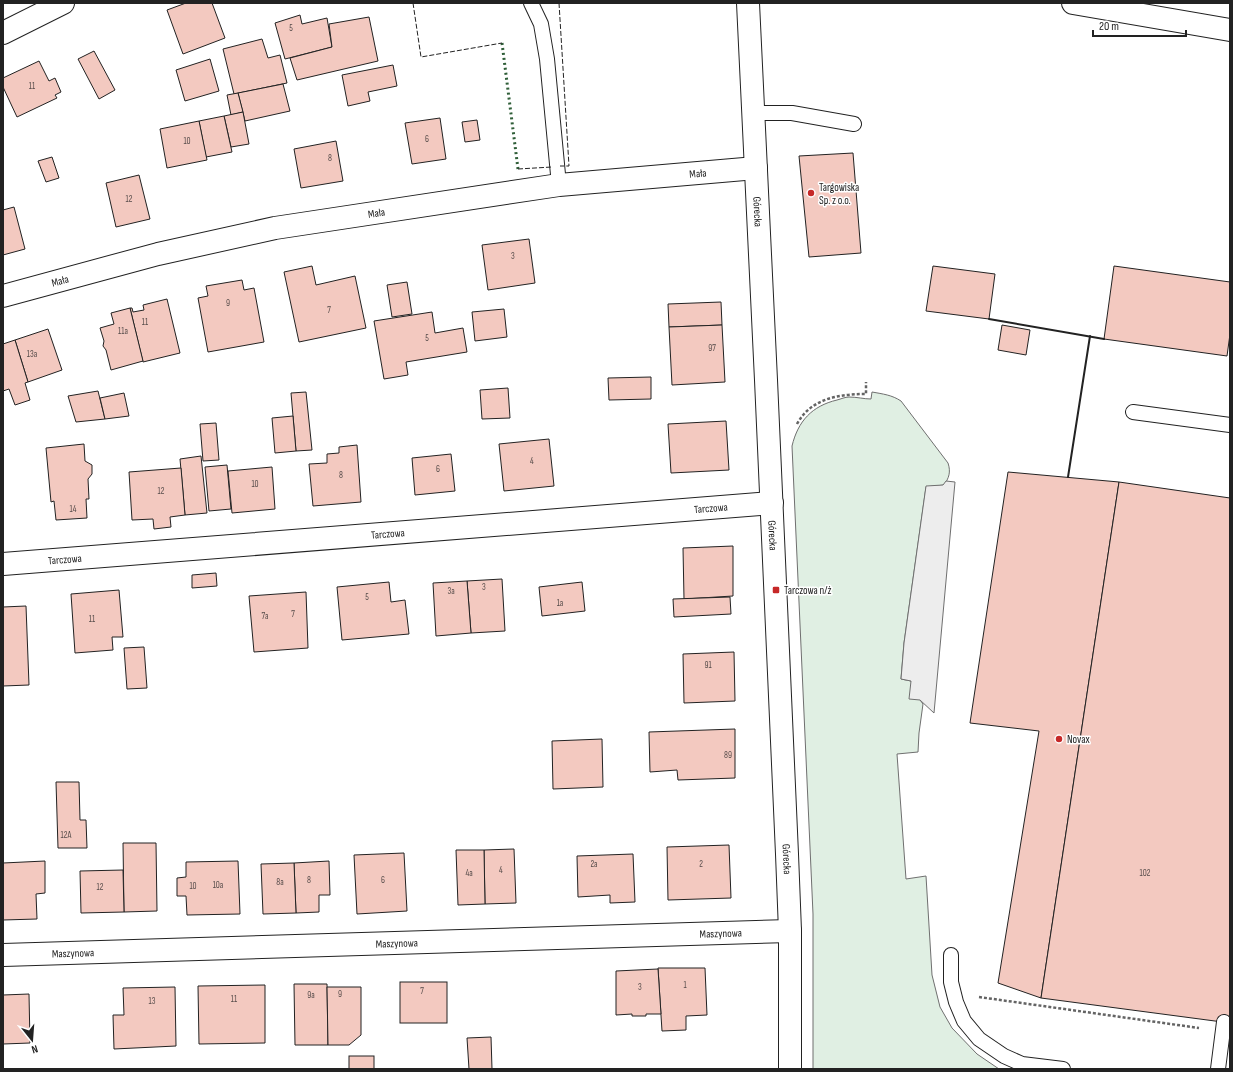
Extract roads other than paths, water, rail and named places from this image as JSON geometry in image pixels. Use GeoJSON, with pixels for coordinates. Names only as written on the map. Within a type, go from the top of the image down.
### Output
{"type":"FeatureCollection","features":[{"type":"Feature","properties":{"kind":"street"},"geometry":{"type":"LineString","coordinates":[[3,33],[63,3]]}},
{"type":"Feature","properties":{"kind":"street","name":"Górecka"},"geometry":{"type":"LineString","coordinates":[[748,3],[772,503],[790,932],[790,1069]]}},
{"type":"Feature","properties":{"kind":"street"},"geometry":{"type":"LineString","coordinates":[[1073,3],[1230,30]]}},
{"type":"Feature","properties":{"kind":"street","name":"Mała"},"geometry":{"type":"LineString","coordinates":[[3,296],[158,254],[275,228],[558,185],[756,168]]}},
{"type":"Feature","properties":{"kind":"street","name":"Tarczowa"},"geometry":{"type":"LineString","coordinates":[[3,564],[772,503]]}},
{"type":"Feature","properties":{"kind":"street","name":"Maszynowa"},"geometry":{"type":"LineString","coordinates":[[3,955],[790,932]]}},
{"type":"Feature","properties":{"kind":"lane"},"geometry":{"type":"LineString","coordinates":[[531,3],[541,24],[547,59],[558,185]]}},
{"type":"Feature","properties":{"kind":"lane"},"geometry":{"type":"LineString","coordinates":[[754,113],[792,113],[854,124]]}},
{"type":"Feature","properties":{"kind":"lane"},"geometry":{"type":"LineString","coordinates":[[1133,412],[1230,425]]}},
{"type":"Feature","properties":{"kind":"lane"},"geometry":{"type":"LineString","coordinates":[[951,956],[951,982],[956,1002],[964,1021],[979,1038],[1004,1056],[1022,1064],[1063,1069]]}},
{"type":"Feature","properties":{"kind":"lane"},"geometry":{"type":"LineString","coordinates":[[1218,1069],[1223,1026]]}},
{"type":"Feature","properties":{"kind":"place","name":"Targowiska Sp. z o.o."},"geometry":{"type":"Point","coordinates":[811,193]}},
{"type":"Feature","properties":{"kind":"place","name":"Tarczowa n/ż"},"geometry":{"type":"Point","coordinates":[776,590]}},
{"type":"Feature","properties":{"kind":"place","name":"Novax"},"geometry":{"type":"Point","coordinates":[1059,739]}}]}
